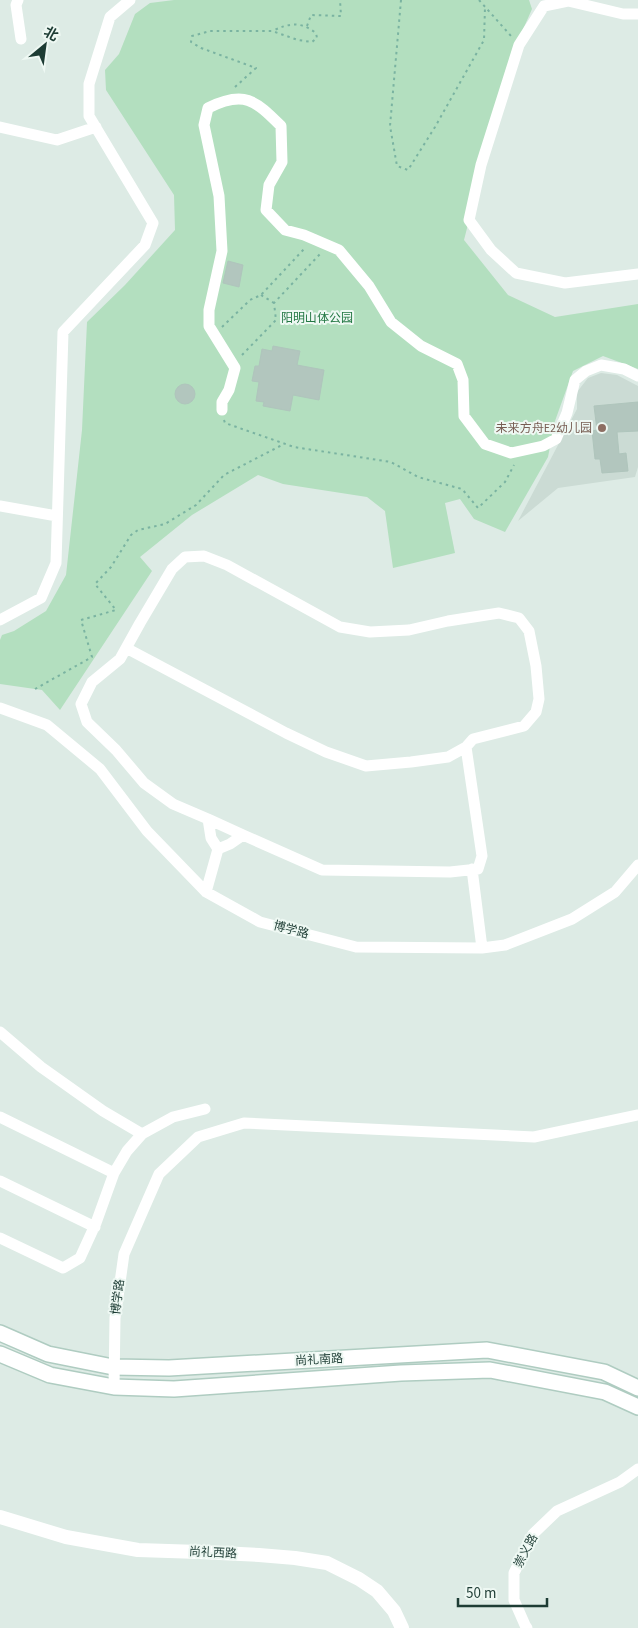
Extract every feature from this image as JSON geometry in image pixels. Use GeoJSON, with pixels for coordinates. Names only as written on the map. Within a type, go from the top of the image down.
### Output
{"type":"FeatureCollection","features":[{"type":"Feature","properties":{"kind":"main road","name":"尚礼南路"},"geometry":{"type":"LineString","coordinates":[[0,1333],[48,1354],[114,1367],[169,1368],[487,1350],[604,1372],[638,1388]]}},
{"type":"Feature","properties":{"kind":"main road","name":"尚礼南路"},"geometry":{"type":"LineString","coordinates":[[0,1354],[50,1375],[114,1387],[174,1389],[401,1373],[490,1370],[605,1392],[638,1407]]}},
{"type":"Feature","properties":{"kind":"street"},"geometry":{"type":"LineString","coordinates":[[18,0],[16,5],[21,39]]}},
{"type":"Feature","properties":{"kind":"street"},"geometry":{"type":"LineString","coordinates":[[0,620],[41,598],[56,563],[63,332],[145,246],[153,223],[89,116],[89,84],[110,17],[130,0]]}},
{"type":"Feature","properties":{"kind":"street"},"geometry":{"type":"LineString","coordinates":[[638,14],[623,14],[568,2],[544,6],[519,44],[481,165],[469,220],[492,250],[516,273],[565,283],[638,274]]}},
{"type":"Feature","properties":{"kind":"street"},"geometry":{"type":"LineString","coordinates":[[222,410],[222,402],[229,390],[235,368],[209,326],[208,310],[222,251],[219,196],[204,125],[208,108],[221,101],[242,98],[262,107],[281,126],[282,162],[269,185],[266,210],[285,230],[339,250],[369,286],[391,322],[421,346],[457,364],[463,380],[464,416],[484,444],[512,453],[543,446],[556,439],[567,413],[575,380],[586,371],[601,365],[624,369],[638,376]]}},
{"type":"Feature","properties":{"kind":"street"},"geometry":{"type":"LineString","coordinates":[[0,126],[57,140],[96,127]]}},
{"type":"Feature","properties":{"kind":"street"},"geometry":{"type":"LineString","coordinates":[[0,506],[57,516]]}},
{"type":"Feature","properties":{"kind":"street"},"geometry":{"type":"LineString","coordinates":[[126,648],[286,733],[326,752],[366,766],[448,757],[466,747],[473,740],[524,726],[536,712],[539,699],[536,666],[529,631],[519,618],[498,613],[448,621],[409,630],[370,632],[340,627],[226,565],[204,556],[186,557],[172,568],[126,648],[120,659],[92,682],[81,704],[87,722],[116,750],[144,783],[173,804],[322,870],[450,872],[478,869],[482,856],[466,747]]}},
{"type":"Feature","properties":{"kind":"street","name":"博学路"},"geometry":{"type":"LineString","coordinates":[[0,708],[47,725],[100,769],[147,831],[206,892],[260,922],[356,947],[482,948],[505,945],[572,919],[614,892],[638,865]]}},
{"type":"Feature","properties":{"kind":"street"},"geometry":{"type":"LineString","coordinates":[[206,892],[218,849],[211,838],[208,819]]}},
{"type":"Feature","properties":{"kind":"street"},"geometry":{"type":"LineString","coordinates":[[218,849],[230,844],[243,835]]}},
{"type":"Feature","properties":{"kind":"street"},"geometry":{"type":"LineString","coordinates":[[472,869],[482,948]]}},
{"type":"Feature","properties":{"kind":"street"},"geometry":{"type":"LineString","coordinates":[[0,1032],[41,1067],[103,1111],[142,1134]]}},
{"type":"Feature","properties":{"kind":"street"},"geometry":{"type":"LineString","coordinates":[[0,1238],[63,1268],[80,1258],[114,1174],[127,1151],[142,1134],[173,1118],[205,1108]]}},
{"type":"Feature","properties":{"kind":"street","name":"博学路"},"geometry":{"type":"LineString","coordinates":[[114,1387],[115,1318],[124,1254],[159,1174],[198,1137],[244,1123],[534,1137],[638,1115]]}},
{"type":"Feature","properties":{"kind":"street"},"geometry":{"type":"LineString","coordinates":[[0,1117],[114,1174]]}},
{"type":"Feature","properties":{"kind":"street"},"geometry":{"type":"LineString","coordinates":[[0,1181],[94,1227]]}},
{"type":"Feature","properties":{"kind":"street","name":"崇义路"},"geometry":{"type":"LineString","coordinates":[[528,1628],[514,1600],[514,1573],[533,1534],[557,1512],[620,1482],[638,1468]]}},
{"type":"Feature","properties":{"kind":"street","name":"尚礼西路"},"geometry":{"type":"LineString","coordinates":[[0,1517],[66,1537],[138,1550],[259,1555],[327,1563],[377,1591],[394,1611],[402,1628]]}},
{"type":"Feature","properties":{"kind":"path"},"geometry":{"type":"LineString","coordinates":[[307,26],[311,15],[342,16],[340,0]]}},
{"type":"Feature","properties":{"kind":"path"},"geometry":{"type":"LineString","coordinates":[[402,0],[390,126],[397,166],[408,170],[435,127],[484,40],[485,7]]}},
{"type":"Feature","properties":{"kind":"path"},"geometry":{"type":"LineString","coordinates":[[479,0],[519,44]]}},
{"type":"Feature","properties":{"kind":"path"},"geometry":{"type":"LineString","coordinates":[[229,100],[232,90],[256,68],[201,48],[191,42],[192,36],[210,31],[272,31],[293,24],[307,26],[316,33],[317,38],[312,42],[298,40],[272,31]]}},
{"type":"Feature","properties":{"kind":"path"},"geometry":{"type":"LineString","coordinates":[[214,334],[250,300],[261,295],[313,239]]}},
{"type":"Feature","properties":{"kind":"path"},"geometry":{"type":"LineString","coordinates":[[232,364],[276,320],[274,303],[328,245]]}},
{"type":"Feature","properties":{"kind":"path"},"geometry":{"type":"LineString","coordinates":[[261,295],[274,303]]}},
{"type":"Feature","properties":{"kind":"path"},"geometry":{"type":"LineString","coordinates":[[222,410],[225,423],[284,444],[390,462],[418,477],[462,489],[478,508],[505,482],[522,450]]}},
{"type":"Feature","properties":{"kind":"path"},"geometry":{"type":"LineString","coordinates":[[35,689],[92,657],[81,620],[116,610],[95,584],[111,567],[131,535],[138,530],[164,524],[196,505],[224,475],[284,444]]}},
{"type":"Feature","properties":{"kind":"shaded area","name":"未来方舟E2幼儿园"},"geometry":{"type":"Polygon","coordinates":[[[601,373],[617,375],[638,386],[638,467],[635,477],[558,488],[518,521],[577,409],[577,392],[588,378],[601,373]]]}},
{"type":"Feature","properties":{"kind":"green space","name":"阳明山体公园"},"geometry":{"type":"Polygon","coordinates":[[[174,0],[529,0],[532,9],[510,59],[464,240],[508,295],[555,317],[638,304],[638,369],[603,356],[573,371],[555,421],[548,457],[505,532],[474,519],[460,499],[445,503],[455,553],[393,568],[385,511],[367,497],[283,484],[258,475],[192,515],[140,557],[152,571],[60,710],[42,690],[0,684],[0,640],[2,635],[14,631],[46,611],[66,575],[82,430],[87,322],[125,285],[175,230],[174,195],[106,90],[105,70],[119,54],[135,14],[150,3],[174,0]]]}},
{"type":"Feature","properties":{"kind":"building"},"geometry":{"type":"Polygon","coordinates":[[[228,261],[243,265],[239,287],[223,283],[228,261]]]}},
{"type":"Feature","properties":{"kind":"building"},"geometry":{"type":"Polygon","coordinates":[[[273,346],[300,351],[297,365],[324,370],[319,400],[293,395],[290,411],[263,406],[264,402],[256,401],[259,382],[252,381],[255,366],[259,366],[262,349],[272,351],[273,346]]]}},
{"type":"Feature","properties":{"kind":"building"},"geometry":{"type":"Polygon","coordinates":[[[185,384],[192,387],[195,394],[192,401],[185,404],[178,401],[175,394],[178,387],[185,384]]]}},
{"type":"Feature","properties":{"kind":"building"},"geometry":{"type":"Polygon","coordinates":[[[638,402],[638,431],[617,432],[619,454],[626,453],[628,471],[602,473],[600,459],[595,459],[592,431],[597,430],[594,406],[638,402]]]}},
{"type":"Feature","properties":{"kind":"place","name":"未来方舟E2幼儿园"},"geometry":{"type":"Point","coordinates":[602,428]}}]}
